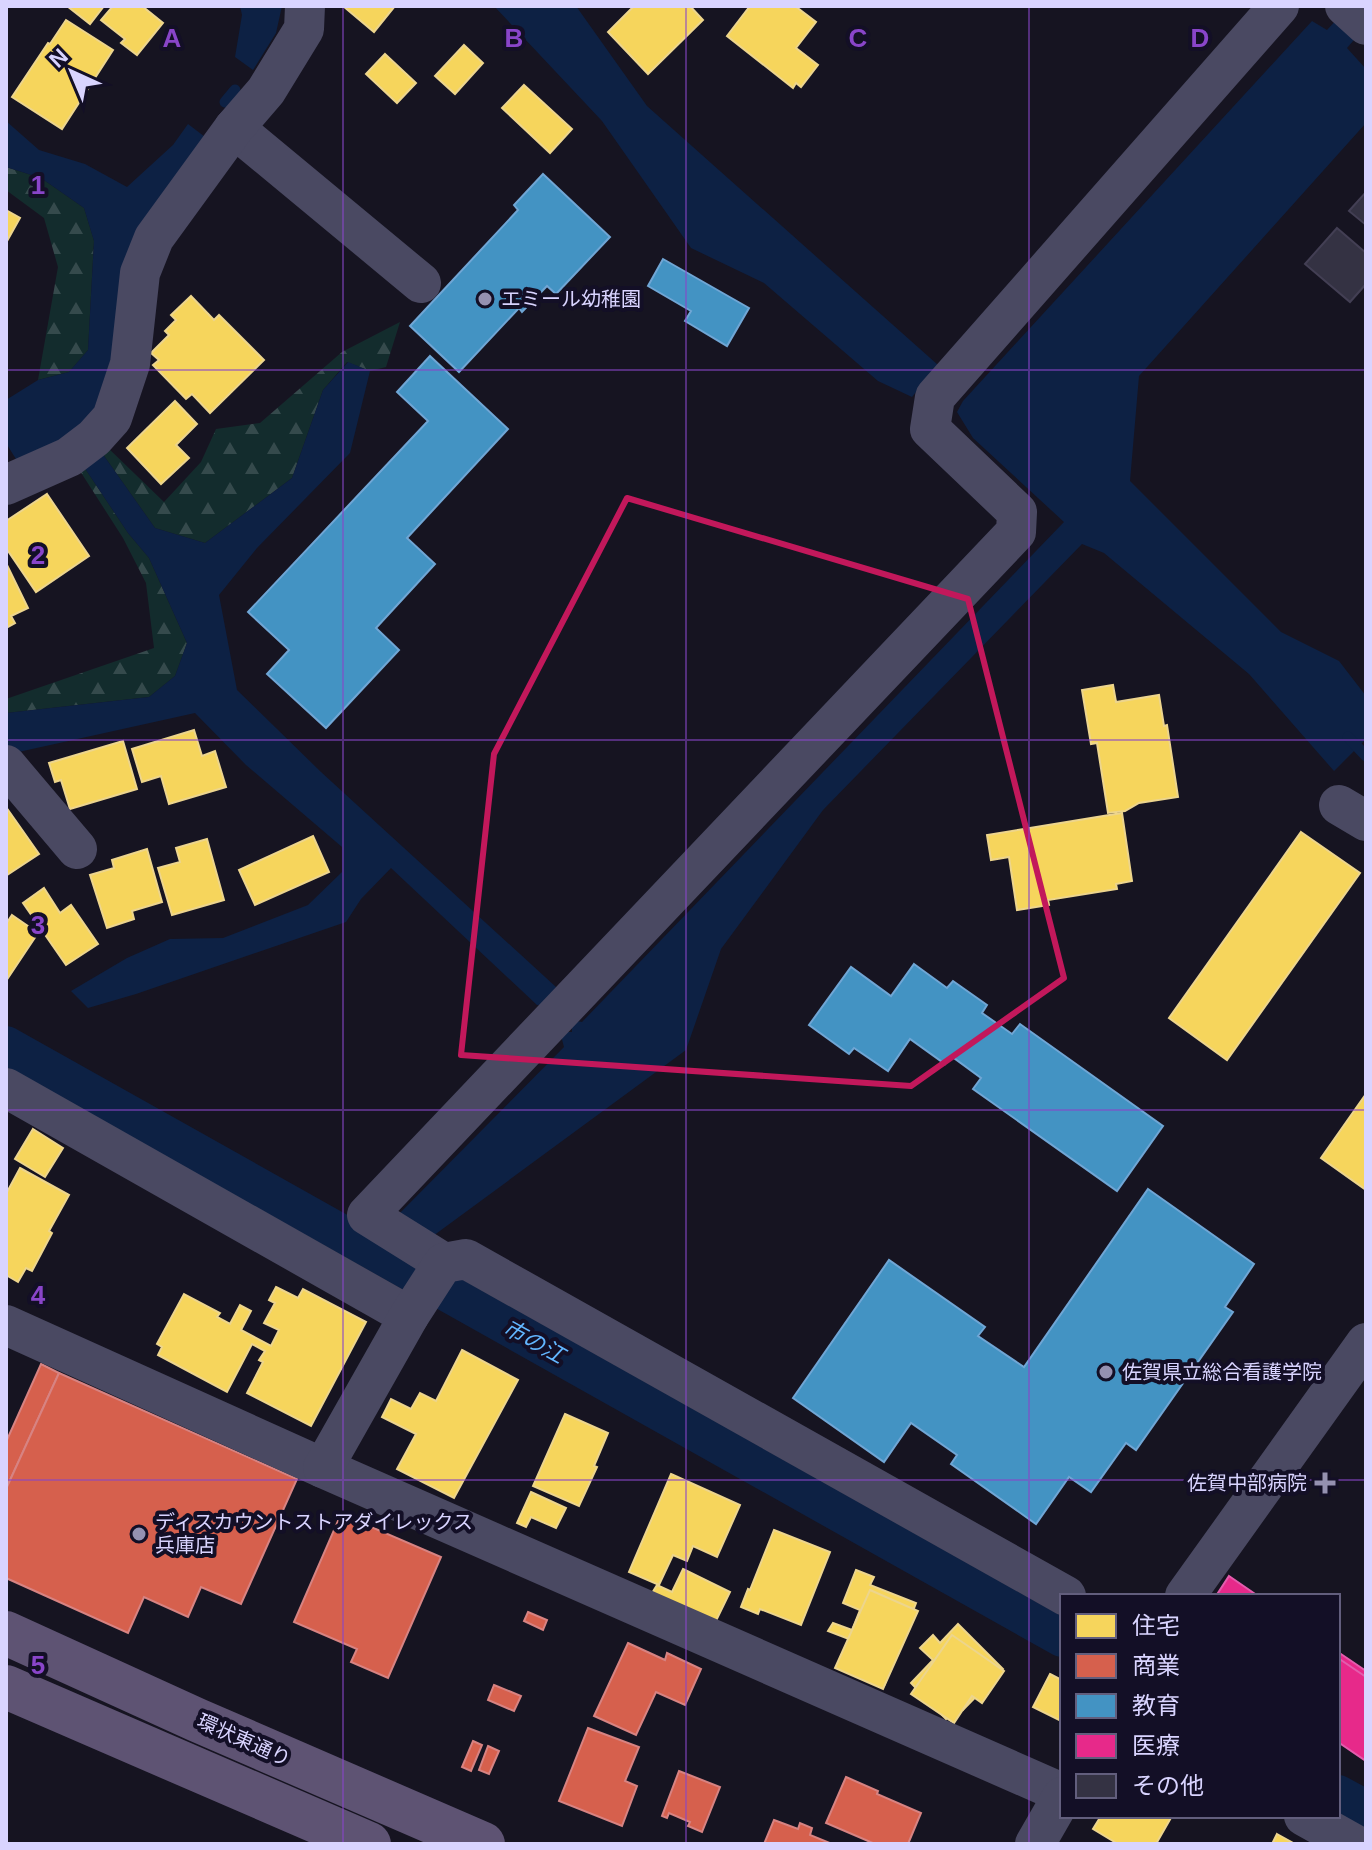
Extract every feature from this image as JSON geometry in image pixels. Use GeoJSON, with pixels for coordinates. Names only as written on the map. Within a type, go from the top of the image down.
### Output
{"type":"FeatureCollection","features":[{"type":"Feature","properties":{"kind":"main road","name":"環状東通り"},"geometry":{"type":"LineString","coordinates":[[6,1633],[483,1844]]}},
{"type":"Feature","properties":{"kind":"main road"},"geometry":{"type":"LineString","coordinates":[[6,1687],[369,1844]]}},
{"type":"Feature","properties":{"kind":"street"},"geometry":{"type":"LineString","coordinates":[[6,485],[82,448],[112,418],[130,364],[140,273],[154,238],[234,128],[266,91],[304,29],[305,6]]}},
{"type":"Feature","properties":{"kind":"street"},"geometry":{"type":"LineString","coordinates":[[442,1265],[367,1215],[1016,532],[1017,512],[930,429],[935,397],[1279,6]]}},
{"type":"Feature","properties":{"kind":"street"},"geometry":{"type":"LineString","coordinates":[[1345,6],[1366,25]]}},
{"type":"Feature","properties":{"kind":"street"},"geometry":{"type":"LineString","coordinates":[[234,128],[421,283]]}},
{"type":"Feature","properties":{"kind":"street"},"geometry":{"type":"LineString","coordinates":[[6,765],[77,849]]}},
{"type":"Feature","properties":{"kind":"street"},"geometry":{"type":"LineString","coordinates":[[6,1088],[412,1311]]}},
{"type":"Feature","properties":{"kind":"street"},"geometry":{"type":"LineString","coordinates":[[323,1468],[412,1311],[442,1265],[466,1259],[1062,1594]]}},
{"type":"Feature","properties":{"kind":"street"},"geometry":{"type":"LineString","coordinates":[[6,1325],[1060,1794]]}},
{"type":"Feature","properties":{"kind":"street"},"geometry":{"type":"LineString","coordinates":[[1186,1594],[1366,1343]]}},
{"type":"Feature","properties":{"kind":"street"},"geometry":{"type":"LineString","coordinates":[[1035,1844],[1060,1799]]}},
{"type":"Feature","properties":{"kind":"street"},"geometry":{"type":"LineString","coordinates":[[1308,1818],[1354,1844]]}},
{"type":"Feature","properties":{"kind":"highlighted area"},"geometry":{"type":"Polygon","coordinates":[[[627,498],[968,599],[1064,978],[911,1086],[461,1055],[494,754],[627,498]]]}},
{"type":"Feature","properties":{"kind":"green space"},"geometry":{"type":"Polygon","coordinates":[[[6,167],[41,178],[84,208],[94,241],[88,350],[69,372],[38,380],[58,267],[44,218],[6,190],[6,167]]]}},
{"type":"Feature","properties":{"kind":"green space"},"geometry":{"type":"Polygon","coordinates":[[[400,322],[386,367],[370,371],[347,362],[323,390],[292,478],[205,543],[155,528],[102,453],[107,447],[164,502],[201,462],[216,429],[260,423],[342,352],[400,322]]]}},
{"type":"Feature","properties":{"kind":"green space"},"geometry":{"type":"Polygon","coordinates":[[[84,467],[128,533],[149,558],[187,643],[175,676],[149,697],[6,713],[6,699],[154,648],[146,583],[123,538],[80,471],[84,467]]]}},
{"type":"Feature","properties":{"kind":"water"},"geometry":{"type":"Polygon","coordinates":[[[240,6],[282,6],[276,33],[253,70],[235,57],[242,15],[240,6]]]}},
{"type":"Feature","properties":{"kind":"water"},"geometry":{"type":"Polygon","coordinates":[[[494,6],[576,6],[647,106],[938,365],[912,397],[878,381],[764,283],[691,248],[602,121],[494,6]]]}},
{"type":"Feature","properties":{"kind":"water"},"geometry":{"type":"Polygon","coordinates":[[[1349,6],[1366,26],[1347,48],[1366,69],[1366,123],[1139,376],[1130,481],[1281,632],[1339,661],[1366,696],[1366,739],[1334,771],[1249,674],[1104,553],[1082,544],[823,810],[721,949],[686,1050],[433,1236],[394,1219],[564,1047],[560,1032],[572,1032],[572,1020],[582,1022],[1064,522],[973,438],[957,412],[963,401],[1312,21],[1327,30],[1349,6]]]}},
{"type":"Feature","properties":{"kind":"water"},"geometry":{"type":"Polygon","coordinates":[[[6,121],[39,150],[85,164],[127,187],[173,145],[188,124],[209,140],[120,361],[77,441],[19,464],[6,443],[6,400],[38,380],[69,372],[88,350],[94,241],[84,208],[41,178],[6,167],[6,121]]]}},
{"type":"Feature","properties":{"kind":"water"},"geometry":{"type":"Polygon","coordinates":[[[348,362],[370,371],[350,453],[257,548],[219,595],[237,690],[321,772],[556,987],[553,1004],[537,1005],[391,868],[361,899],[346,922],[88,1008],[71,991],[127,958],[170,939],[223,938],[308,905],[342,872],[342,847],[246,765],[195,713],[14,753],[6,745],[6,713],[149,697],[175,676],[187,643],[149,558],[128,533],[84,467],[102,453],[155,528],[205,543],[292,478],[323,390],[348,362]]]}},
{"type":"Feature","properties":{"kind":"building: 住宅"},"geometry":{"type":"Polygon","coordinates":[[[67,6],[104,6],[90,24],[67,6]]]}},
{"type":"Feature","properties":{"kind":"building: 住宅"},"geometry":{"type":"Polygon","coordinates":[[[113,6],[142,6],[163,23],[137,55],[121,43],[125,39],[101,20],[113,6]]]}},
{"type":"Feature","properties":{"kind":"building: 住宅"},"geometry":{"type":"Polygon","coordinates":[[[343,6],[395,6],[374,32],[343,6]]]}},
{"type":"Feature","properties":{"kind":"building: 住宅"},"geometry":{"type":"Polygon","coordinates":[[[634,6],[690,6],[703,20],[648,74],[608,32],[634,6]]]}},
{"type":"Feature","properties":{"kind":"building: 住宅"},"geometry":{"type":"Polygon","coordinates":[[[750,6],[795,6],[816,22],[796,48],[818,65],[801,87],[796,83],[793,88],[727,36],[750,6]]]}},
{"type":"Feature","properties":{"kind":"building: 住宅"},"geometry":{"type":"Polygon","coordinates":[[[66,20],[113,50],[62,129],[12,97],[66,20]]]}},
{"type":"Feature","properties":{"kind":"building: 住宅"},"geometry":{"type":"Polygon","coordinates":[[[464,45],[483,63],[455,94],[435,76],[464,45]]]}},
{"type":"Feature","properties":{"kind":"building: 住宅"},"geometry":{"type":"Polygon","coordinates":[[[385,54],[416,83],[397,103],[366,74],[385,54]]]}},
{"type":"Feature","properties":{"kind":"building: 住宅"},"geometry":{"type":"Polygon","coordinates":[[[524,85],[572,129],[550,153],[502,108],[524,85]]]}},
{"type":"Feature","properties":{"kind":"building: 住宅"},"geometry":{"type":"Polygon","coordinates":[[[6,210],[20,218],[6,243],[6,210]]]}},
{"type":"Feature","properties":{"kind":"building: 住宅"},"geometry":{"type":"Polygon","coordinates":[[[191,296],[214,320],[219,315],[264,360],[210,413],[192,394],[186,399],[153,365],[159,360],[151,353],[169,335],[165,331],[176,320],[171,315],[191,296]]]}},
{"type":"Feature","properties":{"kind":"building: 住宅"},"geometry":{"type":"Polygon","coordinates":[[[175,401],[197,424],[176,445],[189,458],[161,484],[127,448],[175,401]]]}},
{"type":"Feature","properties":{"kind":"building: 住宅"},"geometry":{"type":"Polygon","coordinates":[[[47,494],[89,556],[36,592],[6,548],[6,521],[47,494]]]}},
{"type":"Feature","properties":{"kind":"building: 住宅"},"geometry":{"type":"Polygon","coordinates":[[[6,563],[28,608],[11,616],[15,623],[6,628],[6,563]]]}},
{"type":"Feature","properties":{"kind":"building: 住宅"},"geometry":{"type":"Polygon","coordinates":[[[1113,685],[1116,702],[1159,695],[1178,797],[1139,803],[1125,811],[1108,813],[1097,743],[1091,744],[1082,690],[1113,685]]]}},
{"type":"Feature","properties":{"kind":"building: 住宅"},"geometry":{"type":"Polygon","coordinates":[[[194,730],[202,756],[215,751],[226,787],[169,804],[161,776],[142,782],[132,749],[194,730]]]}},
{"type":"Feature","properties":{"kind":"building: 住宅"},"geometry":{"type":"Polygon","coordinates":[[[123,741],[137,789],[70,809],[61,780],[55,782],[49,763],[123,741]]]}},
{"type":"Feature","properties":{"kind":"building: 住宅"},"geometry":{"type":"Polygon","coordinates":[[[6,807],[39,854],[7,875],[6,873],[6,807]]]}},
{"type":"Feature","properties":{"kind":"building: 住宅"},"geometry":{"type":"Polygon","coordinates":[[[1122,813],[1132,881],[1116,884],[1117,889],[1048,900],[1049,905],[1017,910],[1009,857],[991,860],[987,835],[1122,813]]]}},
{"type":"Feature","properties":{"kind":"building: 住宅"},"geometry":{"type":"Polygon","coordinates":[[[1301,832],[1360,873],[1227,1060],[1169,1018],[1301,832]]]}},
{"type":"Feature","properties":{"kind":"building: 住宅"},"geometry":{"type":"Polygon","coordinates":[[[313,836],[329,872],[255,905],[239,870],[313,836]]]}},
{"type":"Feature","properties":{"kind":"building: 住宅"},"geometry":{"type":"Polygon","coordinates":[[[207,839],[224,900],[172,915],[158,868],[180,862],[176,848],[207,839]]]}},
{"type":"Feature","properties":{"kind":"building: 住宅"},"geometry":{"type":"Polygon","coordinates":[[[147,849],[162,902],[132,911],[134,919],[107,928],[90,875],[114,868],[112,860],[147,849]]]}},
{"type":"Feature","properties":{"kind":"building: 住宅"},"geometry":{"type":"Polygon","coordinates":[[[44,888],[60,913],[71,905],[98,944],[66,965],[23,903],[44,888]]]}},
{"type":"Feature","properties":{"kind":"building: 住宅"},"geometry":{"type":"Polygon","coordinates":[[[12,915],[38,933],[6,981],[6,924],[12,915]]]}},
{"type":"Feature","properties":{"kind":"building: 住宅"},"geometry":{"type":"Polygon","coordinates":[[[1366,1094],[1366,1190],[1321,1158],[1366,1094]]]}},
{"type":"Feature","properties":{"kind":"building: 住宅"},"geometry":{"type":"Polygon","coordinates":[[[33,1129],[63,1148],[45,1177],[15,1159],[33,1129]]]}},
{"type":"Feature","properties":{"kind":"building: 住宅"},"geometry":{"type":"Polygon","coordinates":[[[20,1168],[69,1195],[32,1271],[26,1268],[18,1282],[6,1275],[6,1194],[20,1168]]]}},
{"type":"Feature","properties":{"kind":"building: 住宅"},"geometry":{"type":"Polygon","coordinates":[[[276,1287],[298,1298],[303,1289],[366,1322],[311,1426],[247,1393],[263,1362],[259,1360],[265,1351],[252,1344],[227,1392],[158,1355],[162,1347],[157,1344],[184,1294],[220,1313],[217,1317],[230,1324],[240,1305],[251,1311],[241,1330],[271,1346],[279,1330],[264,1323],[275,1303],[269,1300],[276,1287]]]}},
{"type":"Feature","properties":{"kind":"building: 住宅"},"geometry":{"type":"Polygon","coordinates":[[[462,1350],[518,1380],[454,1498],[397,1469],[416,1434],[382,1417],[391,1399],[411,1409],[420,1393],[436,1401],[462,1350]]]}},
{"type":"Feature","properties":{"kind":"building: 住宅"},"geometry":{"type":"Polygon","coordinates":[[[565,1414],[608,1433],[579,1506],[533,1486],[565,1414]]]}},
{"type":"Feature","properties":{"kind":"building: 住宅"},"geometry":{"type":"Polygon","coordinates":[[[671,1474],[740,1505],[717,1557],[693,1546],[687,1561],[673,1555],[659,1585],[629,1572],[671,1474]]]}},
{"type":"Feature","properties":{"kind":"building: 住宅"},"geometry":{"type":"Polygon","coordinates":[[[531,1492],[566,1508],[556,1528],[531,1517],[526,1527],[517,1523],[531,1492]]]}},
{"type":"Feature","properties":{"kind":"building: 住宅"},"geometry":{"type":"Polygon","coordinates":[[[774,1530],[830,1552],[801,1625],[760,1609],[758,1614],[741,1607],[774,1530]]]}},
{"type":"Feature","properties":{"kind":"building: 住宅"},"geometry":{"type":"Polygon","coordinates":[[[683,1569],[730,1592],[714,1625],[652,1593],[657,1585],[672,1592],[683,1569]]]}},
{"type":"Feature","properties":{"kind":"building: 住宅"},"geometry":{"type":"Polygon","coordinates":[[[856,1570],[874,1577],[870,1585],[916,1603],[884,1686],[838,1668],[849,1639],[828,1631],[833,1623],[852,1630],[860,1610],[843,1603],[856,1570]]]}},
{"type":"Feature","properties":{"kind":"building: 住宅"},"geometry":{"type":"Polygon","coordinates":[[[870,1590],[918,1611],[883,1689],[835,1668],[870,1590]]]}},
{"type":"Feature","properties":{"kind":"building: 住宅"},"geometry":{"type":"Polygon","coordinates":[[[958,1624],[1003,1669],[963,1710],[958,1706],[946,1719],[911,1683],[933,1660],[920,1648],[933,1635],[940,1643],[958,1624]]]}},
{"type":"Feature","properties":{"kind":"building: 住宅"},"geometry":{"type":"Polygon","coordinates":[[[952,1635],[1004,1671],[982,1703],[972,1696],[954,1723],[911,1694],[952,1635]]]}},
{"type":"Feature","properties":{"kind":"building: 住宅"},"geometry":{"type":"Polygon","coordinates":[[[1050,1674],[1060,1679],[1060,1720],[1033,1707],[1050,1674]]]}},
{"type":"Feature","properties":{"kind":"building: 住宅"},"geometry":{"type":"Polygon","coordinates":[[[1100,1818],[1171,1818],[1156,1844],[1118,1844],[1093,1829],[1100,1818]]]}},
{"type":"Feature","properties":{"kind":"building: 住宅"},"geometry":{"type":"Polygon","coordinates":[[[1277,1834],[1295,1844],[1272,1844],[1277,1834]]]}},
{"type":"Feature","properties":{"kind":"building: 商業"},"geometry":{"type":"Polygon","coordinates":[[[41,1364],[59,1373],[6,1489],[6,1442],[41,1364]]]}},
{"type":"Feature","properties":{"kind":"building: 商業","name":"ディスカウントストアダイレックス 兵庫店"},"geometry":{"type":"Polygon","coordinates":[[[59,1373],[297,1479],[241,1604],[201,1587],[188,1617],[144,1597],[128,1633],[6,1578],[6,1489],[59,1373]]]}},
{"type":"Feature","properties":{"kind":"building: 商業"},"geometry":{"type":"Polygon","coordinates":[[[341,1514],[441,1557],[388,1678],[351,1662],[357,1649],[294,1622],[341,1514]]]}},
{"type":"Feature","properties":{"kind":"building: 商業"},"geometry":{"type":"Polygon","coordinates":[[[528,1612],[547,1620],[543,1630],[524,1621],[528,1612]]]}},
{"type":"Feature","properties":{"kind":"building: 商業"},"geometry":{"type":"Polygon","coordinates":[[[628,1643],[665,1660],[667,1653],[701,1669],[685,1705],[656,1692],[636,1735],[594,1716],[628,1643]]]}},
{"type":"Feature","properties":{"kind":"building: 商業"},"geometry":{"type":"Polygon","coordinates":[[[494,1685],[521,1696],[514,1711],[488,1700],[494,1685]]]}},
{"type":"Feature","properties":{"kind":"building: 商業"},"geometry":{"type":"Polygon","coordinates":[[[588,1728],[639,1747],[625,1781],[637,1786],[622,1826],[559,1801],[588,1728]]]}},
{"type":"Feature","properties":{"kind":"building: 商業"},"geometry":{"type":"Polygon","coordinates":[[[473,1741],[482,1745],[471,1771],[462,1767],[473,1741]]]}},
{"type":"Feature","properties":{"kind":"building: 商業"},"geometry":{"type":"Polygon","coordinates":[[[488,1746],[499,1751],[489,1774],[479,1770],[488,1746]]]}},
{"type":"Feature","properties":{"kind":"building: 商業"},"geometry":{"type":"Polygon","coordinates":[[[679,1771],[720,1787],[702,1832],[688,1826],[690,1822],[669,1813],[667,1818],[662,1816],[679,1771]]]}},
{"type":"Feature","properties":{"kind":"building: 商業"},"geometry":{"type":"Polygon","coordinates":[[[846,1777],[921,1813],[908,1844],[875,1844],[826,1823],[846,1777]]]}},
{"type":"Feature","properties":{"kind":"building: 商業"},"geometry":{"type":"Polygon","coordinates":[[[774,1820],[798,1829],[800,1823],[812,1828],[810,1835],[832,1844],[764,1844],[774,1820]]]}},
{"type":"Feature","properties":{"kind":"building: 教育"},"geometry":{"type":"Polygon","coordinates":[[[543,174],[610,237],[556,294],[547,286],[522,312],[519,308],[459,372],[410,326],[518,210],[514,205],[543,174]]]}},
{"type":"Feature","properties":{"kind":"building: 教育"},"geometry":{"type":"Polygon","coordinates":[[[663,259],[749,308],[727,346],[685,321],[691,311],[648,286],[663,259]]]}},
{"type":"Feature","properties":{"kind":"building: 教育"},"geometry":{"type":"Polygon","coordinates":[[[430,356],[508,429],[407,538],[435,564],[376,628],[399,650],[326,728],[267,674],[289,650],[248,612],[428,421],[397,392],[430,356]]]}},
{"type":"Feature","properties":{"kind":"building: 教育"},"geometry":{"type":"Polygon","coordinates":[[[914,964],[947,988],[953,981],[987,1005],[982,1013],[1012,1034],[1020,1024],[1163,1126],[1117,1191],[973,1089],[981,1078],[951,1056],[945,1064],[910,1039],[888,1071],[854,1048],[849,1054],[809,1025],[851,967],[891,996],[914,964]]]}},
{"type":"Feature","properties":{"kind":"building: 教育"},"geometry":{"type":"Polygon","coordinates":[[[1148,1189],[1254,1264],[1225,1307],[1233,1312],[1136,1450],[1126,1443],[1091,1492],[1069,1477],[1036,1524],[951,1464],[957,1455],[911,1423],[884,1462],[793,1398],[889,1260],[985,1327],[978,1336],[1024,1367],[1148,1189]]]}},
{"type":"Feature","properties":{"kind":"building: 医療"},"geometry":{"type":"Polygon","coordinates":[[[1229,1576],[1255,1594],[1217,1594],[1229,1576]]]}},
{"type":"Feature","properties":{"kind":"building: 医療"},"geometry":{"type":"Polygon","coordinates":[[[1340,1653],[1366,1671],[1366,1751],[1340,1733],[1340,1653]]]}},
{"type":"Feature","properties":{"kind":"building: 医療"},"geometry":{"type":"Polygon","coordinates":[[[1340,1659],[1366,1677],[1366,1761],[1340,1743],[1340,1659]]]}},
{"type":"Feature","properties":{"kind":"building: その他"},"geometry":{"type":"Polygon","coordinates":[[[1366,192],[1366,225],[1349,211],[1366,192]]]}},
{"type":"Feature","properties":{"kind":"building: その他"},"geometry":{"type":"Polygon","coordinates":[[[1337,228],[1366,253],[1366,284],[1350,302],[1305,264],[1337,228]]]}},
{"type":"Feature","properties":{"kind":"waterway"},"geometry":{"type":"LineString","coordinates":[[225,102],[235,90]]}},
{"type":"Feature","properties":{"kind":"waterway"},"geometry":{"type":"LineString","coordinates":[[1348,737],[1366,756]]}},
{"type":"Feature","properties":{"kind":"waterway","name":"市の江"},"geometry":{"type":"LineString","coordinates":[[6,1045],[1060,1637]]}},
{"type":"Feature","properties":{"kind":"waterway","name":"市の江"},"geometry":{"type":"LineString","coordinates":[[1340,1795],[1366,1809]]}},
{"type":"Feature","properties":{"kind":"place","name":"エミール幼稚園"},"geometry":{"type":"Point","coordinates":[485,299]}},
{"type":"Feature","properties":{"kind":"place","name":"佐賀県立総合看護学院"},"geometry":{"type":"Point","coordinates":[1106,1372]}},
{"type":"Feature","properties":{"kind":"place","name":"佐賀中部病院"},"geometry":{"type":"Point","coordinates":[1325,1483]}},
{"type":"Feature","properties":{"kind":"place","name":"ディスカウントストアダイレックス 兵庫店"},"geometry":{"type":"Point","coordinates":[139,1534]}}]}
